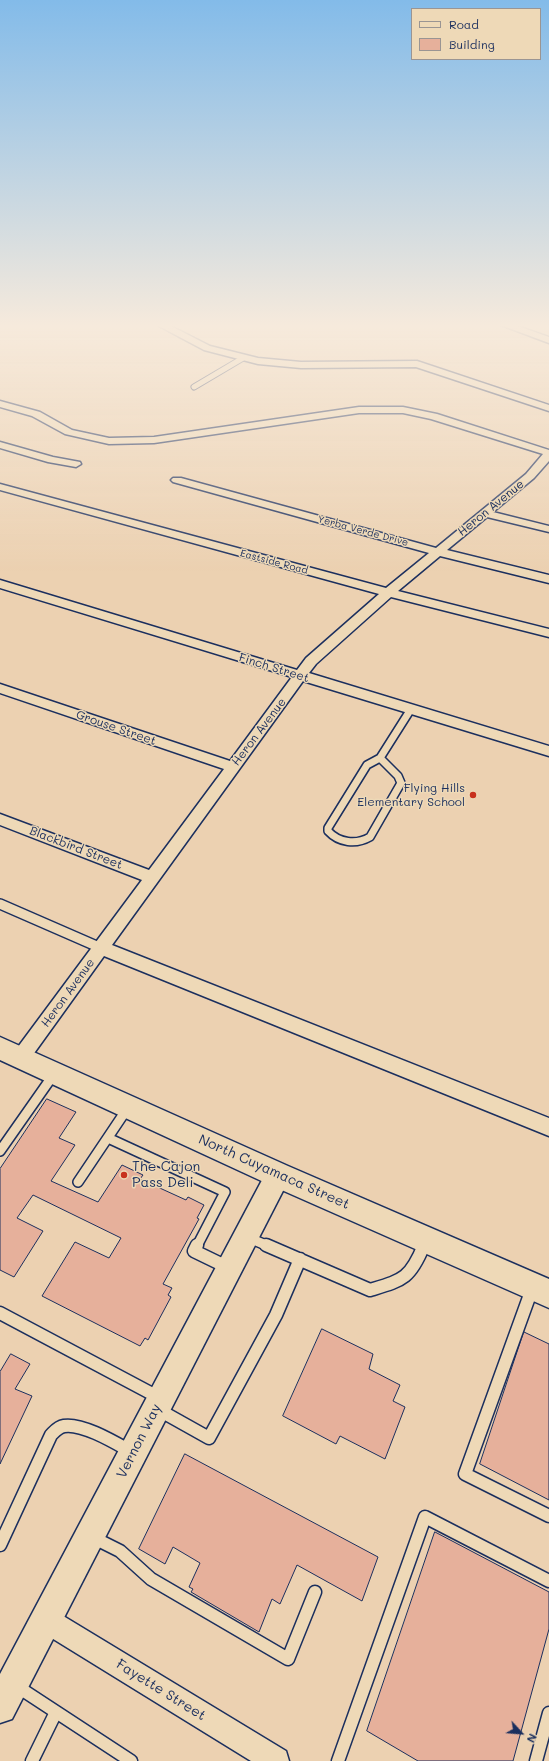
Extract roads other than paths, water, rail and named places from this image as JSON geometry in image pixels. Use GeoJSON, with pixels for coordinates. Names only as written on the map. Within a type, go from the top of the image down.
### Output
{"type":"FeatureCollection","features":[{"type":"Feature","properties":{"kind":"main road","name":"North Cuyamaca Street"},"geometry":{"type":"LineString","coordinates":[[10,1052],[278,1175],[541,1291]]}},
{"type":"Feature","properties":{"kind":"street"},"geometry":{"type":"LineString","coordinates":[[8,406],[36,414],[69,432],[110,441],[154,440],[359,410],[403,410],[433,416],[549,453]]}},
{"type":"Feature","properties":{"kind":"street"},"geometry":{"type":"LineString","coordinates":[[0,445],[52,460],[76,464]]}},
{"type":"Feature","properties":{"kind":"street","name":"Heron Avenue"},"geometry":{"type":"LineString","coordinates":[[10,1052],[101,948],[311,661],[388,593],[530,476],[549,453]]}},
{"type":"Feature","properties":{"kind":"street","name":"Yerba Verde Drive"},"geometry":{"type":"LineString","coordinates":[[178,480],[438,552],[549,579]]}},
{"type":"Feature","properties":{"kind":"street","name":"Eastside Road"},"geometry":{"type":"LineString","coordinates":[[0,487],[388,593],[549,633]]}},
{"type":"Feature","properties":{"kind":"street"},"geometry":{"type":"LineString","coordinates":[[484,513],[549,529]]}},
{"type":"Feature","properties":{"kind":"street","name":"Finch Street"},"geometry":{"type":"LineString","coordinates":[[0,584],[549,751]]}},
{"type":"Feature","properties":{"kind":"street","name":"Grouse Street"},"geometry":{"type":"LineString","coordinates":[[0,688],[233,767]]}},
{"type":"Feature","properties":{"kind":"street","name":"Blackbird Street"},"geometry":{"type":"LineString","coordinates":[[0,819],[153,878]]}},
{"type":"Feature","properties":{"kind":"street"},"geometry":{"type":"LineString","coordinates":[[101,948],[549,1127]]}},
{"type":"Feature","properties":{"kind":"street","name":"Vernon Way"},"geometry":{"type":"LineString","coordinates":[[6,1695],[278,1175]]}},
{"type":"Feature","properties":{"kind":"street","name":"Fayette Street"},"geometry":{"type":"LineString","coordinates":[[46,1620],[276,1761]]}},
{"type":"Feature","properties":{"kind":"lane"},"geometry":{"type":"LineString","coordinates":[[380,758],[398,776],[401,783],[370,837],[363,842],[354,843],[334,837],[328,831],[328,828],[367,765],[380,758],[411,709]]}},
{"type":"Feature","properties":{"kind":"lane"},"geometry":{"type":"LineString","coordinates":[[0,904],[101,948]]}},
{"type":"Feature","properties":{"kind":"lane"},"geometry":{"type":"LineString","coordinates":[[0,1151],[55,1073]]}},
{"type":"Feature","properties":{"kind":"lane"},"geometry":{"type":"LineString","coordinates":[[78,1182],[128,1106]]}},
{"type":"Feature","properties":{"kind":"lane"},"geometry":{"type":"LineString","coordinates":[[108,1138],[225,1192],[194,1251],[229,1268]]}},
{"type":"Feature","properties":{"kind":"lane"},"geometry":{"type":"LineString","coordinates":[[246,1236],[370,1290],[405,1279],[416,1265],[426,1240]]}},
{"type":"Feature","properties":{"kind":"lane"},"geometry":{"type":"LineString","coordinates":[[0,1313],[158,1403],[209,1438],[276,1316],[300,1259]]}},
{"type":"Feature","properties":{"kind":"lane"},"geometry":{"type":"LineString","coordinates":[[541,1291],[465,1474],[549,1516]]}},
{"type":"Feature","properties":{"kind":"lane"},"geometry":{"type":"LineString","coordinates":[[0,1546],[51,1436],[59,1428],[66,1426],[73,1427],[110,1439],[133,1453]]}},
{"type":"Feature","properties":{"kind":"lane"},"geometry":{"type":"LineString","coordinates":[[338,1761],[426,1517],[549,1581]]}},
{"type":"Feature","properties":{"kind":"lane"},"geometry":{"type":"LineString","coordinates":[[90,1536],[120,1551],[151,1579],[288,1659],[315,1592]]}},
{"type":"Feature","properties":{"kind":"lane"},"geometry":{"type":"LineString","coordinates":[[6,1695],[56,1712],[131,1761]]}},
{"type":"Feature","properties":{"kind":"lane"},"geometry":{"type":"LineString","coordinates":[[32,1761],[56,1712]]}},
{"type":"Feature","properties":{"kind":"lane"},"geometry":{"type":"LineString","coordinates":[[536,1761],[549,1713]]}},
{"type":"Feature","properties":{"kind":"place","name":"Flying Hills Elementary School"},"geometry":{"type":"Point","coordinates":[473,795]}},
{"type":"Feature","properties":{"kind":"place","name":"The Cajon Pass Deli"},"geometry":{"type":"Point","coordinates":[124,1175]}}]}
